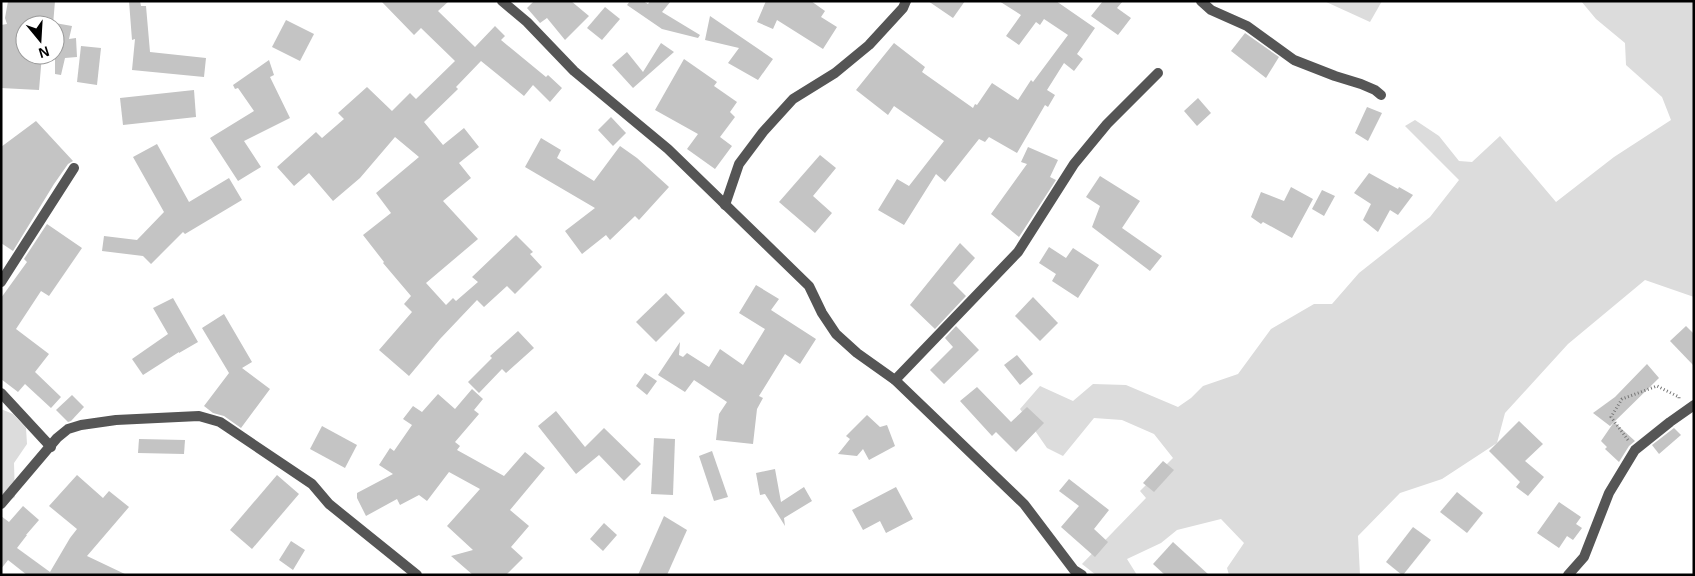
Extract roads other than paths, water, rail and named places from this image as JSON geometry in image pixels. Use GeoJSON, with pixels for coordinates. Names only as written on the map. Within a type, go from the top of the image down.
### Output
{"type":"FeatureCollection","features":[{"type":"Feature","properties":{"kind":"street"},"geometry":{"type":"LineString","coordinates":[[502,1],[527,22],[574,71],[668,149],[809,286],[822,313],[836,334],[857,353],[895,380],[1024,504],[1074,570],[1082,575]]}},
{"type":"Feature","properties":{"kind":"street"},"geometry":{"type":"LineString","coordinates":[[725,205],[739,164],[763,132],[793,99],[834,73],[869,46],[903,8],[906,1]]}},
{"type":"Feature","properties":{"kind":"street"},"geometry":{"type":"LineString","coordinates":[[1201,1],[1210,10],[1247,26],[1294,60],[1334,76],[1361,84],[1382,95]]}},
{"type":"Feature","properties":{"kind":"street"},"geometry":{"type":"LineString","coordinates":[[895,380],[1018,252],[1074,164],[1107,124],[1158,73]]}},
{"type":"Feature","properties":{"kind":"street"},"geometry":{"type":"LineString","coordinates":[[1,282],[74,168]]}},
{"type":"Feature","properties":{"kind":"street"},"geometry":{"type":"LineString","coordinates":[[1,393],[51,447]]}},
{"type":"Feature","properties":{"kind":"street"},"geometry":{"type":"LineString","coordinates":[[1568,575],[1584,558],[1609,493],[1635,450],[1694,405]]}},
{"type":"Feature","properties":{"kind":"street"},"geometry":{"type":"LineString","coordinates":[[1,504],[68,429],[81,425],[143,417],[199,416],[220,422],[312,484],[329,504],[417,575]]}}]}
